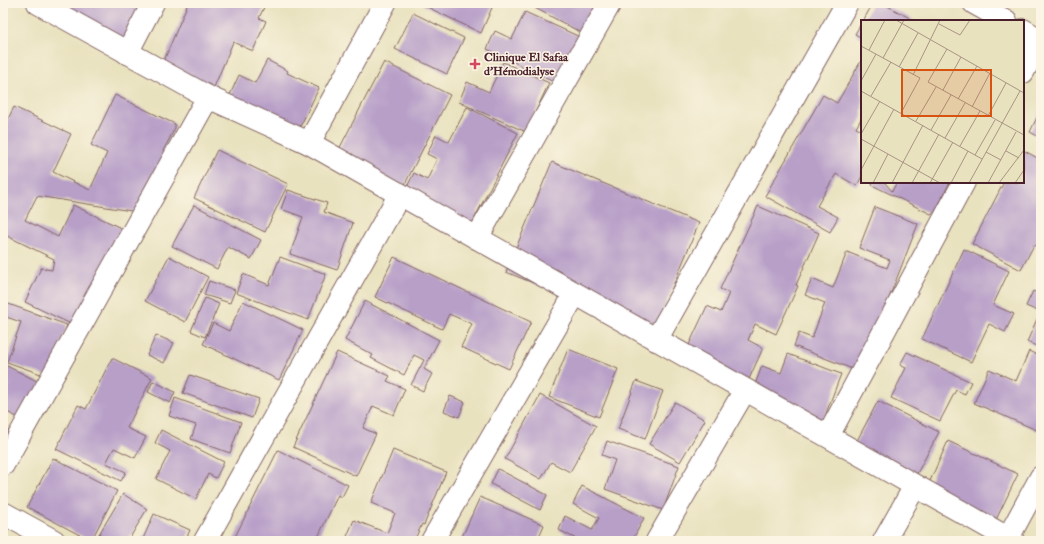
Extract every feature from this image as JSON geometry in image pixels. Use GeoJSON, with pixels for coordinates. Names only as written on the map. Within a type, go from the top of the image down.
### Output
{"type":"FeatureCollection","features":[{"type":"Feature","properties":{"kind":"street"},"geometry":{"type":"LineString","coordinates":[[38,3],[208,97],[309,143],[1010,540],[1041,477]]}},
{"type":"Feature","properties":{"kind":"street"},"geometry":{"type":"LineString","coordinates":[[127,53],[153,3]]}},
{"type":"Feature","properties":{"kind":"street"},"geometry":{"type":"LineString","coordinates":[[309,143],[385,3]]}},
{"type":"Feature","properties":{"kind":"street"},"geometry":{"type":"LineString","coordinates":[[477,238],[610,3]]}},
{"type":"Feature","properties":{"kind":"street"},"geometry":{"type":"LineString","coordinates":[[656,340],[847,3]]}},
{"type":"Feature","properties":{"kind":"street"},"geometry":{"type":"LineString","coordinates":[[974,3],[1004,20]]}},
{"type":"Feature","properties":{"kind":"street"},"geometry":{"type":"LineString","coordinates":[[1024,69],[1035,37]]}},
{"type":"Feature","properties":{"kind":"street"},"geometry":{"type":"LineString","coordinates":[[3,465],[208,97]]}},
{"type":"Feature","properties":{"kind":"street"},"geometry":{"type":"LineString","coordinates":[[828,436],[963,183]]}},
{"type":"Feature","properties":{"kind":"street"},"geometry":{"type":"LineString","coordinates":[[205,541],[400,194]]}},
{"type":"Feature","properties":{"kind":"street"},"geometry":{"type":"LineString","coordinates":[[432,541],[575,294]]}},
{"type":"Feature","properties":{"kind":"street"},"geometry":{"type":"LineString","coordinates":[[657,541],[745,390]]}},
{"type":"Feature","properties":{"kind":"street"},"geometry":{"type":"LineString","coordinates":[[884,541],[915,486]]}},
{"type":"Feature","properties":{"kind":"street"},"geometry":{"type":"LineString","coordinates":[[3,513],[54,541]]}},
{"type":"Feature","properties":{"kind":"building"},"geometry":{"type":"Polygon","coordinates":[[[36,3],[144,3],[121,47],[36,3]]]}},
{"type":"Feature","properties":{"kind":"building"},"geometry":{"type":"Polygon","coordinates":[[[188,3],[266,3],[259,18],[266,21],[253,51],[233,42],[212,92],[160,70],[188,3]]]}},
{"type":"Feature","properties":{"kind":"building"},"geometry":{"type":"Polygon","coordinates":[[[424,3],[494,3],[481,33],[423,5],[424,3]]]}},
{"type":"Feature","properties":{"kind":"building"},"geometry":{"type":"Polygon","coordinates":[[[538,3],[600,3],[584,34],[535,8],[538,3]]]}},
{"type":"Feature","properties":{"kind":"building"},"geometry":{"type":"Polygon","coordinates":[[[873,3],[882,3],[913,20],[864,20],[873,3]]]}},
{"type":"Feature","properties":{"kind":"building"},"geometry":{"type":"Polygon","coordinates":[[[525,12],[580,37],[558,84],[487,49],[495,31],[512,39],[525,12]]]}},
{"type":"Feature","properties":{"kind":"building"},"geometry":{"type":"Polygon","coordinates":[[[413,13],[464,38],[447,74],[395,49],[413,13]]]}},
{"type":"Feature","properties":{"kind":"building"},"geometry":{"type":"Polygon","coordinates":[[[861,24],[861,37],[855,34],[861,24]]]}},
{"type":"Feature","properties":{"kind":"building"},"geometry":{"type":"Polygon","coordinates":[[[267,60],[288,71],[287,73],[319,88],[293,141],[224,108],[239,75],[255,83],[267,60]]]}},
{"type":"Feature","properties":{"kind":"building"},"geometry":{"type":"Polygon","coordinates":[[[861,61],[861,119],[856,128],[861,130],[861,178],[857,186],[836,174],[817,206],[838,217],[830,232],[765,196],[823,95],[837,103],[861,61]]]}},
{"type":"Feature","properties":{"kind":"building"},"geometry":{"type":"Polygon","coordinates":[[[384,62],[450,95],[399,196],[334,159],[384,62]]]}},
{"type":"Feature","properties":{"kind":"building"},"geometry":{"type":"Polygon","coordinates":[[[503,62],[549,83],[526,132],[459,102],[467,82],[489,92],[503,62]]]}},
{"type":"Feature","properties":{"kind":"building"},"geometry":{"type":"Polygon","coordinates":[[[115,95],[175,124],[175,128],[163,151],[172,156],[144,213],[37,196],[25,220],[58,237],[73,205],[125,230],[77,327],[25,302],[41,268],[52,270],[54,259],[3,234],[3,129],[14,107],[71,134],[53,172],[90,190],[107,153],[91,145],[115,95]]]}},
{"type":"Feature","properties":{"kind":"building"},"geometry":{"type":"Polygon","coordinates":[[[467,107],[518,133],[467,233],[401,199],[414,173],[427,180],[437,159],[427,154],[436,135],[449,142],[467,107]]]}},
{"type":"Feature","properties":{"kind":"building"},"geometry":{"type":"Polygon","coordinates":[[[1041,109],[1041,138],[1030,132],[1041,109]]]}},
{"type":"Feature","properties":{"kind":"building"},"geometry":{"type":"Polygon","coordinates":[[[217,150],[288,184],[265,232],[194,198],[217,150]]]}},
{"type":"Feature","properties":{"kind":"building"},"geometry":{"type":"Polygon","coordinates":[[[1024,151],[1041,160],[1041,248],[1034,245],[1021,270],[972,244],[1003,183],[1024,183],[1024,151]]]}},
{"type":"Feature","properties":{"kind":"building"},"geometry":{"type":"Polygon","coordinates":[[[552,162],[699,223],[654,332],[506,272],[552,162]]]}},
{"type":"Feature","properties":{"kind":"building"},"geometry":{"type":"Polygon","coordinates":[[[873,183],[885,183],[892,191],[896,183],[950,183],[936,210],[931,214],[872,185],[873,183]]]}},
{"type":"Feature","properties":{"kind":"building"},"geometry":{"type":"Polygon","coordinates":[[[288,190],[327,203],[324,212],[353,223],[337,270],[290,254],[303,217],[281,209],[288,190]]]}},
{"type":"Feature","properties":{"kind":"building"},"geometry":{"type":"Polygon","coordinates":[[[194,205],[261,240],[251,259],[228,247],[217,269],[172,246],[194,205]]]}},
{"type":"Feature","properties":{"kind":"building"},"geometry":{"type":"Polygon","coordinates":[[[758,206],[819,233],[796,285],[798,286],[776,334],[755,324],[748,340],[763,348],[745,388],[682,360],[707,306],[721,312],[729,293],[720,289],[758,206]]]}},
{"type":"Feature","properties":{"kind":"building"},"geometry":{"type":"Polygon","coordinates":[[[875,207],[918,224],[860,372],[794,346],[799,333],[812,338],[825,303],[805,295],[812,279],[833,288],[847,252],[887,268],[890,260],[859,248],[875,207]]]}},
{"type":"Feature","properties":{"kind":"building"},"geometry":{"type":"Polygon","coordinates":[[[964,249],[1009,271],[993,305],[1014,314],[1005,332],[989,324],[971,362],[922,339],[964,249]]]}},
{"type":"Feature","properties":{"kind":"building"},"geometry":{"type":"Polygon","coordinates":[[[169,256],[208,277],[185,322],[145,301],[169,256]]]}},
{"type":"Feature","properties":{"kind":"building"},"geometry":{"type":"Polygon","coordinates":[[[280,257],[326,274],[308,320],[236,293],[243,274],[269,285],[280,257]]]}},
{"type":"Feature","properties":{"kind":"building"},"geometry":{"type":"Polygon","coordinates":[[[394,257],[531,322],[509,369],[461,347],[472,324],[449,314],[442,329],[375,297],[394,257]]]}},
{"type":"Feature","properties":{"kind":"building"},"geometry":{"type":"Polygon","coordinates":[[[209,281],[235,290],[230,303],[204,295],[209,281]]]}},
{"type":"Feature","properties":{"kind":"building"},"geometry":{"type":"Polygon","coordinates":[[[1033,291],[1041,295],[1041,348],[1027,342],[1040,312],[1026,306],[1033,291]]]}},
{"type":"Feature","properties":{"kind":"building"},"geometry":{"type":"Polygon","coordinates":[[[205,298],[219,304],[205,337],[191,331],[205,298]]]}},
{"type":"Feature","properties":{"kind":"building"},"geometry":{"type":"Polygon","coordinates":[[[243,301],[303,330],[279,380],[203,344],[213,323],[229,331],[243,301]]]}},
{"type":"Feature","properties":{"kind":"building"},"geometry":{"type":"Polygon","coordinates":[[[365,301],[439,340],[424,369],[432,374],[423,391],[411,385],[424,360],[414,355],[404,375],[371,358],[373,355],[345,340],[365,301]]]}},
{"type":"Feature","properties":{"kind":"building"},"geometry":{"type":"Polygon","coordinates":[[[3,302],[67,325],[49,377],[7,362],[21,322],[3,316],[3,302]]]}},
{"type":"Feature","properties":{"kind":"building"},"geometry":{"type":"Polygon","coordinates":[[[156,335],[174,343],[164,363],[147,355],[156,335]]]}},
{"type":"Feature","properties":{"kind":"building"},"geometry":{"type":"Polygon","coordinates":[[[568,349],[618,369],[599,417],[549,397],[568,349]]]}},
{"type":"Feature","properties":{"kind":"building"},"geometry":{"type":"Polygon","coordinates":[[[1029,351],[1041,357],[1041,432],[974,403],[989,369],[1016,381],[1029,351]]]}},
{"type":"Feature","properties":{"kind":"building"},"geometry":{"type":"Polygon","coordinates":[[[337,352],[390,376],[387,381],[405,389],[394,415],[373,406],[363,428],[376,434],[356,476],[293,447],[337,352]]]}},
{"type":"Feature","properties":{"kind":"building"},"geometry":{"type":"Polygon","coordinates":[[[907,352],[971,382],[965,394],[956,390],[940,421],[891,398],[906,368],[900,365],[907,352]]]}},
{"type":"Feature","properties":{"kind":"building"},"geometry":{"type":"Polygon","coordinates":[[[788,354],[841,374],[820,429],[751,395],[762,366],[781,373],[788,354]]]}},
{"type":"Feature","properties":{"kind":"building"},"geometry":{"type":"Polygon","coordinates":[[[112,358],[152,378],[127,428],[146,437],[135,458],[114,448],[106,463],[126,472],[121,481],[56,449],[78,405],[86,409],[112,358]]]}},
{"type":"Feature","properties":{"kind":"building"},"geometry":{"type":"Polygon","coordinates":[[[3,364],[41,383],[23,420],[3,410],[3,364]]]}},
{"type":"Feature","properties":{"kind":"building"},"geometry":{"type":"Polygon","coordinates":[[[190,375],[259,399],[252,418],[183,393],[190,375]]]}},
{"type":"Feature","properties":{"kind":"building"},"geometry":{"type":"Polygon","coordinates":[[[153,381],[175,392],[170,403],[148,392],[153,381]]]}},
{"type":"Feature","properties":{"kind":"building"},"geometry":{"type":"Polygon","coordinates":[[[636,381],[663,391],[645,439],[618,429],[636,381]]]}},
{"type":"Feature","properties":{"kind":"building"},"geometry":{"type":"Polygon","coordinates":[[[540,395],[596,426],[570,472],[551,462],[541,479],[505,459],[540,395]]]}},
{"type":"Feature","properties":{"kind":"building"},"geometry":{"type":"Polygon","coordinates":[[[450,396],[465,402],[459,417],[444,411],[450,396]]]}},
{"type":"Feature","properties":{"kind":"building"},"geometry":{"type":"Polygon","coordinates":[[[175,398],[241,422],[230,453],[191,439],[196,425],[169,416],[175,398]]]}},
{"type":"Feature","properties":{"kind":"building"},"geometry":{"type":"Polygon","coordinates":[[[878,401],[939,432],[913,481],[852,450],[878,401]]]}},
{"type":"Feature","properties":{"kind":"building"},"geometry":{"type":"Polygon","coordinates":[[[675,402],[705,420],[680,462],[649,444],[675,402]]]}},
{"type":"Feature","properties":{"kind":"building"},"geometry":{"type":"Polygon","coordinates":[[[3,428],[13,433],[3,451],[3,428]]]}},
{"type":"Feature","properties":{"kind":"building"},"geometry":{"type":"Polygon","coordinates":[[[161,430],[224,462],[216,478],[208,474],[196,499],[156,479],[170,451],[155,443],[161,430]]]}},
{"type":"Feature","properties":{"kind":"building"},"geometry":{"type":"Polygon","coordinates":[[[607,441],[679,466],[663,510],[605,489],[615,460],[602,455],[607,441]]]}},
{"type":"Feature","properties":{"kind":"building"},"geometry":{"type":"Polygon","coordinates":[[[948,441],[1018,474],[994,524],[925,492],[948,441]]]}},
{"type":"Feature","properties":{"kind":"building"},"geometry":{"type":"Polygon","coordinates":[[[278,450],[348,485],[342,497],[338,495],[318,537],[326,541],[233,541],[278,450]]]}},
{"type":"Feature","properties":{"kind":"building"},"geometry":{"type":"Polygon","coordinates":[[[393,450],[446,472],[424,525],[422,524],[414,541],[345,541],[354,520],[387,533],[395,513],[371,503],[393,450]]]}},
{"type":"Feature","properties":{"kind":"building"},"geometry":{"type":"Polygon","coordinates":[[[53,458],[117,491],[91,541],[27,507],[53,458]]]}},
{"type":"Feature","properties":{"kind":"building"},"geometry":{"type":"Polygon","coordinates":[[[498,469],[547,495],[540,510],[491,484],[498,469]]]}},
{"type":"Feature","properties":{"kind":"building"},"geometry":{"type":"Polygon","coordinates":[[[582,486],[644,518],[632,541],[580,541],[559,530],[565,516],[592,530],[599,518],[573,504],[582,486]]]}},
{"type":"Feature","properties":{"kind":"building"},"geometry":{"type":"Polygon","coordinates":[[[123,494],[147,509],[128,541],[95,541],[123,494]]]}},
{"type":"Feature","properties":{"kind":"building"},"geometry":{"type":"Polygon","coordinates":[[[480,497],[544,525],[537,541],[465,541],[461,539],[480,497]]]}},
{"type":"Feature","properties":{"kind":"building"},"geometry":{"type":"Polygon","coordinates":[[[154,514],[190,530],[185,541],[142,541],[154,514]]]}},
{"type":"Feature","properties":{"kind":"place","name":"Clinique El Safaa d'Hémodialyse"},"geometry":{"type":"Point","coordinates":[475,64]}}]}
